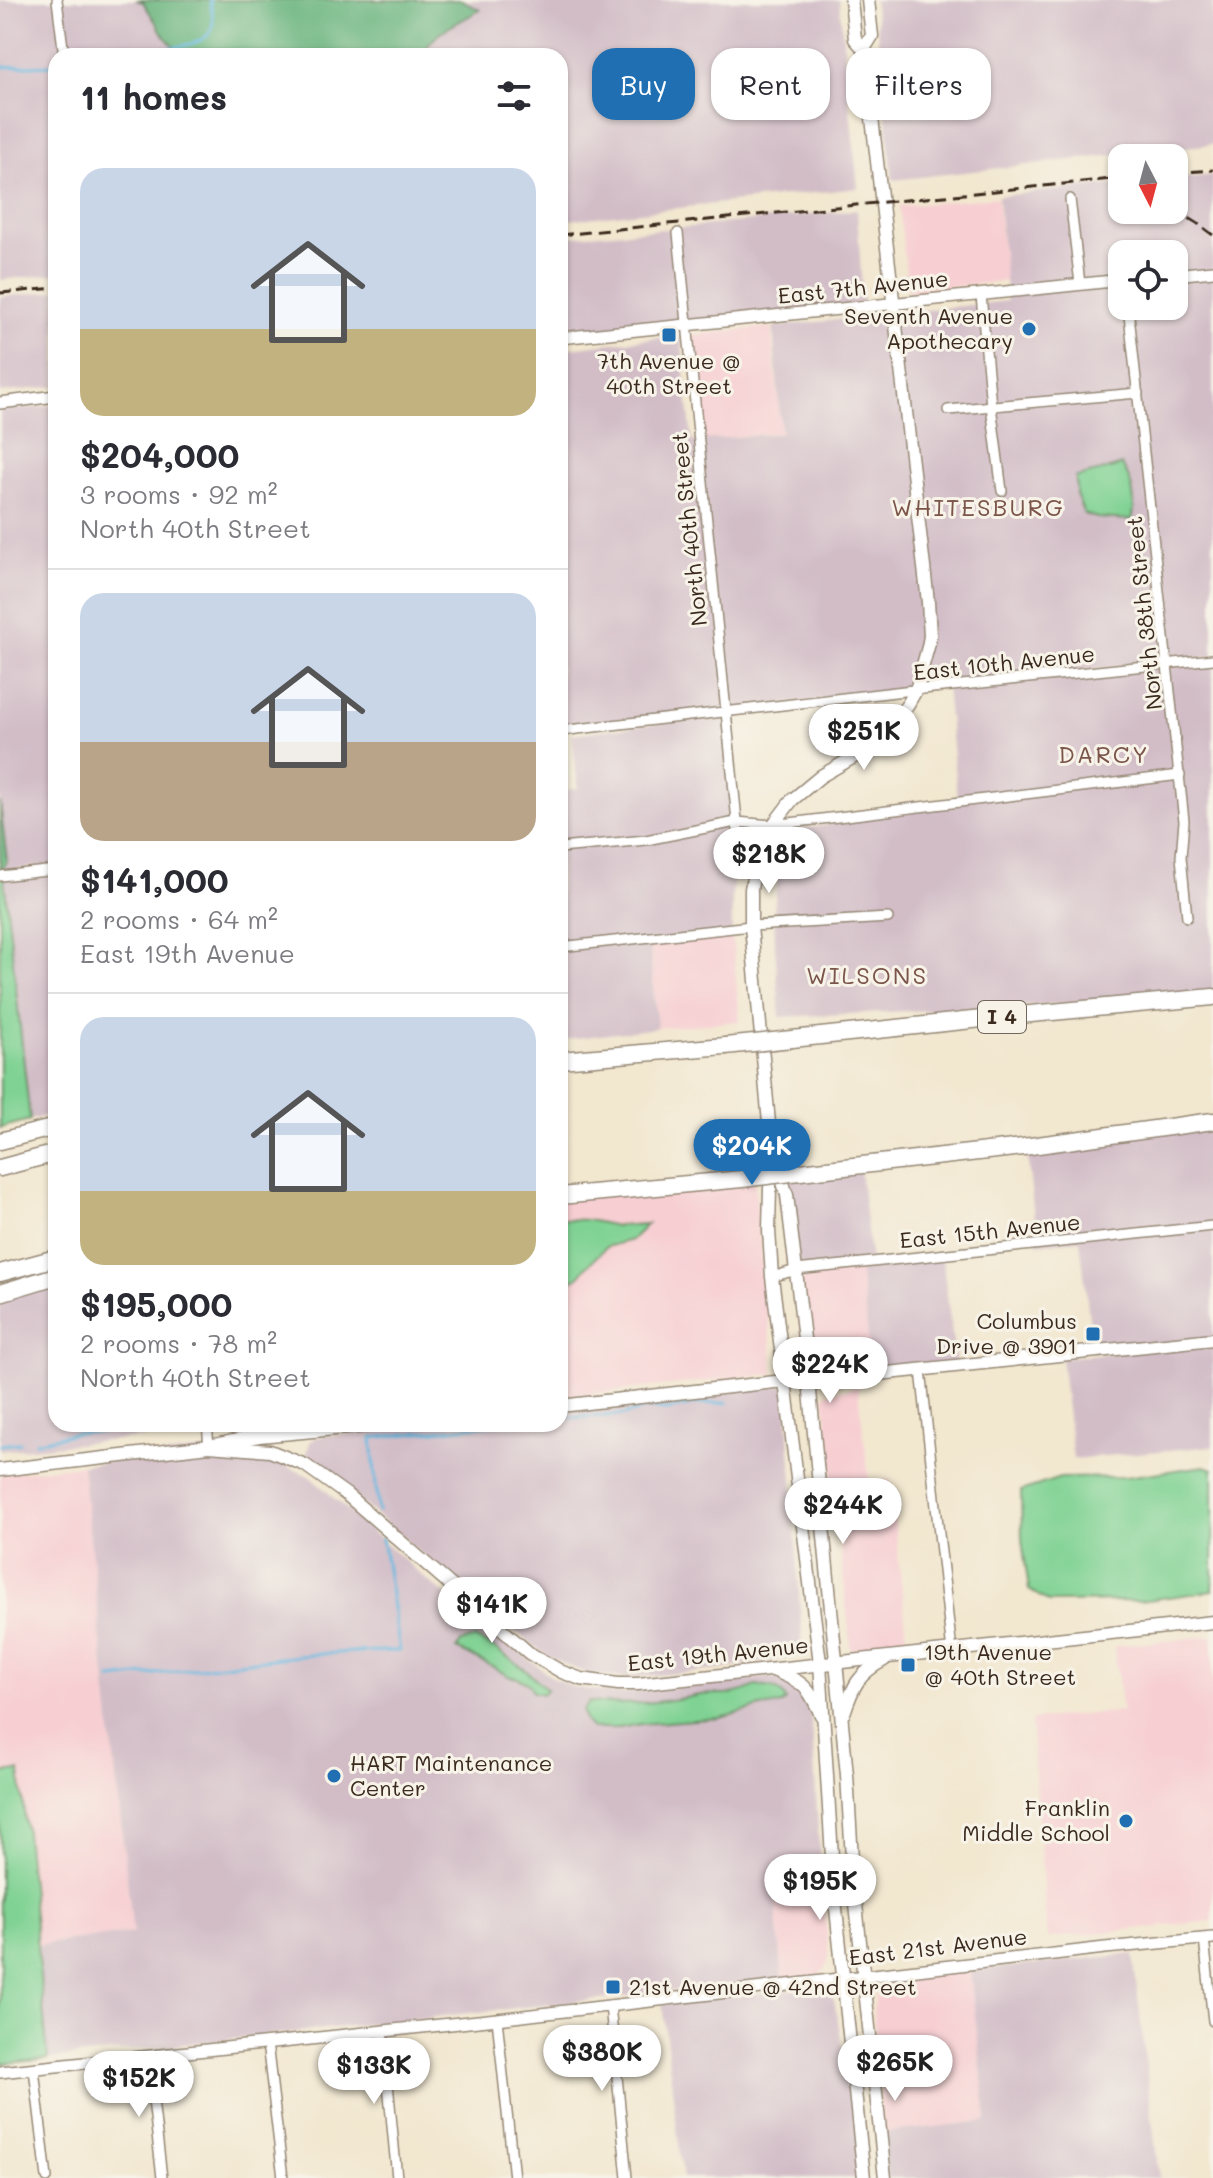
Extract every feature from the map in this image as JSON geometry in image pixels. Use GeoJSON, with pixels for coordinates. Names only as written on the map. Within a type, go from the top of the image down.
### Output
{"type":"FeatureCollection","features":[{"type":"Feature","properties":{"kind":"highway","name":"I 4"},"geometry":{"type":"LineString","coordinates":[[568,1059],[1213,997]]}},
{"type":"Feature","properties":{"kind":"highway"},"geometry":{"type":"LineString","coordinates":[[568,1195],[1023,1147],[1213,1121]]}},
{"type":"Feature","properties":{"kind":"highway"},"geometry":{"type":"LineString","coordinates":[[0,1141],[48,1129]]}},
{"type":"Feature","properties":{"kind":"highway"},"geometry":{"type":"LineString","coordinates":[[0,1168],[48,1155]]}},
{"type":"Feature","properties":{"kind":"highway"},"geometry":{"type":"LineString","coordinates":[[0,1273],[48,1260]]}},
{"type":"Feature","properties":{"kind":"highway"},"geometry":{"type":"LineString","coordinates":[[0,1293],[48,1278]]}},
{"type":"Feature","properties":{"kind":"main road"},"geometry":{"type":"LineString","coordinates":[[851,0],[855,39],[863,48]]}},
{"type":"Feature","properties":{"kind":"main road"},"geometry":{"type":"LineString","coordinates":[[865,48],[872,36],[868,0]]}},
{"type":"Feature","properties":{"kind":"main road"},"geometry":{"type":"LineString","coordinates":[[864,2178],[834,1889],[820,1663],[772,1277],[769,1230],[771,1145],[751,926],[751,889],[756,861],[773,825],[792,800],[821,776],[859,754],[886,733],[916,690],[926,657],[929,625],[872,120]]}},
{"type":"Feature","properties":{"kind":"main road"},"geometry":{"type":"LineString","coordinates":[[771,1145],[787,1195],[809,1381],[842,1720],[853,1876],[885,2178]]}},
{"type":"Feature","properties":{"kind":"main road"},"geometry":{"type":"LineString","coordinates":[[568,1405],[1213,1339]]}},
{"type":"Feature","properties":{"kind":"main road"},"geometry":{"type":"LineString","coordinates":[[0,1470],[303,1432]]}},
{"type":"Feature","properties":{"kind":"main road"},"geometry":{"type":"LineString","coordinates":[[293,1458],[295,1444],[303,1432]]}},
{"type":"Feature","properties":{"kind":"main road","name":"East 19th Avenue"},"geometry":{"type":"LineString","coordinates":[[209,1446],[270,1451],[305,1465],[347,1495],[529,1653],[562,1672],[597,1682],[660,1682],[1213,1622]]}},
{"type":"Feature","properties":{"kind":"main road"},"geometry":{"type":"LineString","coordinates":[[842,1720],[855,1682],[872,1666],[889,1658]]}},
{"type":"Feature","properties":{"kind":"main road"},"geometry":{"type":"LineString","coordinates":[[770,1669],[806,1686],[824,1723]]}},
{"type":"Feature","properties":{"kind":"main road"},"geometry":{"type":"LineString","coordinates":[[859,2128],[880,2126]]}},
{"type":"Feature","properties":{"kind":"street"},"geometry":{"type":"LineString","coordinates":[[57,0],[63,48]]}},
{"type":"Feature","properties":{"kind":"street"},"geometry":{"type":"LineString","coordinates":[[1070,199],[1080,284]]}},
{"type":"Feature","properties":{"kind":"street","name":"North 40th Street"},"geometry":{"type":"LineString","coordinates":[[678,233],[736,822]]}},
{"type":"Feature","properties":{"kind":"street"},"geometry":{"type":"LineString","coordinates":[[1188,274],[1213,271]]}},
{"type":"Feature","properties":{"kind":"street","name":"East 7th Avenue"},"geometry":{"type":"LineString","coordinates":[[568,337],[1108,281]]}},
{"type":"Feature","properties":{"kind":"street"},"geometry":{"type":"LineString","coordinates":[[981,295],[1002,491]]}},
{"type":"Feature","properties":{"kind":"street","name":"North 38th Street"},"geometry":{"type":"LineString","coordinates":[[1130,320],[1185,826],[1181,857],[1187,917]]}},
{"type":"Feature","properties":{"kind":"street"},"geometry":{"type":"LineString","coordinates":[[948,410],[1138,393]]}},
{"type":"Feature","properties":{"kind":"street"},"geometry":{"type":"LineString","coordinates":[[0,403],[48,397]]}},
{"type":"Feature","properties":{"kind":"street","name":"East 10th Avenue"},"geometry":{"type":"LineString","coordinates":[[568,730],[1213,659]]}},
{"type":"Feature","properties":{"kind":"street"},"geometry":{"type":"LineString","coordinates":[[568,847],[646,840],[736,822],[773,825],[1180,775]]}},
{"type":"Feature","properties":{"kind":"street"},"geometry":{"type":"LineString","coordinates":[[736,822],[740,844],[756,861]]}},
{"type":"Feature","properties":{"kind":"street"},"geometry":{"type":"LineString","coordinates":[[0,876],[48,871]]}},
{"type":"Feature","properties":{"kind":"street"},"geometry":{"type":"LineString","coordinates":[[568,946],[751,926],[888,918]]}},
{"type":"Feature","properties":{"kind":"street","name":"East 15th Avenue"},"geometry":{"type":"LineString","coordinates":[[772,1277],[796,1270],[1213,1226]]}},
{"type":"Feature","properties":{"kind":"street"},"geometry":{"type":"LineString","coordinates":[[921,1370],[952,1652]]}},
{"type":"Feature","properties":{"kind":"street"},"geometry":{"type":"LineString","coordinates":[[208,1432],[209,1446]]}},
{"type":"Feature","properties":{"kind":"street"},"geometry":{"type":"LineString","coordinates":[[1208,1939],[1213,2021]]}},
{"type":"Feature","properties":{"kind":"street","name":"East 21st Avenue"},"geometry":{"type":"LineString","coordinates":[[0,2072],[497,2019],[1107,1947],[1208,1939]]}},
{"type":"Feature","properties":{"kind":"street"},"geometry":{"type":"LineString","coordinates":[[610,2005],[627,2178]]}},
{"type":"Feature","properties":{"kind":"street"},"geometry":{"type":"LineString","coordinates":[[497,2019],[514,2178]]}},
{"type":"Feature","properties":{"kind":"street"},"geometry":{"type":"LineString","coordinates":[[383,2031],[397,2178]]}},
{"type":"Feature","properties":{"kind":"street"},"geometry":{"type":"LineString","coordinates":[[267,2043],[283,2178]]}},
{"type":"Feature","properties":{"kind":"street"},"geometry":{"type":"LineString","coordinates":[[148,2056],[162,2178]]}},
{"type":"Feature","properties":{"kind":"street"},"geometry":{"type":"LineString","coordinates":[[34,2069],[47,2178]]}},
{"type":"Feature","properties":{"kind":"shaded area"},"geometry":{"type":"Polygon","coordinates":[[[0,0],[178,0],[259,48],[48,48],[48,275],[0,280],[0,0]]]}},
{"type":"Feature","properties":{"kind":"shaded area"},"geometry":{"type":"Polygon","coordinates":[[[407,0],[839,0],[846,69],[846,120],[851,120],[858,188],[568,220],[568,48],[381,48],[407,0]]]}},
{"type":"Feature","properties":{"kind":"shaded area"},"geometry":{"type":"Polygon","coordinates":[[[874,0],[1213,0],[1213,144],[1188,147],[1188,144],[1108,144],[1108,156],[893,180],[887,120],[991,120],[991,48],[879,48],[874,0]]]}},
{"type":"Feature","properties":{"kind":"shaded area"},"geometry":{"type":"Polygon","coordinates":[[[1213,175],[1213,656],[568,728],[568,348],[681,335],[692,441],[781,433],[773,327],[1007,301],[998,196],[1108,185],[1108,224],[1188,224],[1188,178],[1213,175]]]}},
{"type":"Feature","properties":{"kind":"shaded area"},"geometry":{"type":"Polygon","coordinates":[[[997,197],[1006,281],[908,291],[899,206],[997,197]]]}},
{"type":"Feature","properties":{"kind":"shaded area"},"geometry":{"type":"Polygon","coordinates":[[[857,210],[863,305],[568,336],[568,236],[857,210]]]}},
{"type":"Feature","properties":{"kind":"shaded area"},"geometry":{"type":"Polygon","coordinates":[[[48,292],[48,387],[0,393],[0,297],[48,292]]]}},
{"type":"Feature","properties":{"kind":"shaded area"},"geometry":{"type":"Polygon","coordinates":[[[771,327],[781,432],[704,440],[692,335],[771,327]]]}},
{"type":"Feature","properties":{"kind":"shaded area"},"geometry":{"type":"Polygon","coordinates":[[[48,406],[48,866],[0,871],[0,411],[48,406]]]}},
{"type":"Feature","properties":{"kind":"shaded area"},"geometry":{"type":"Polygon","coordinates":[[[1213,661],[1213,994],[780,1017],[774,910],[778,873],[787,850],[798,830],[888,814],[958,806],[946,688],[1213,661]]]}},
{"type":"Feature","properties":{"kind":"shaded area"},"geometry":{"type":"Polygon","coordinates":[[[726,715],[739,819],[732,934],[649,941],[657,1028],[568,1039],[568,790],[578,788],[572,734],[726,715]]]}},
{"type":"Feature","properties":{"kind":"shaded area"},"geometry":{"type":"Polygon","coordinates":[[[48,873],[48,1115],[30,1120],[4,878],[48,873]]]}},
{"type":"Feature","properties":{"kind":"shaded area"},"geometry":{"type":"Polygon","coordinates":[[[732,934],[740,1021],[657,1028],[649,941],[732,934]]]}},
{"type":"Feature","properties":{"kind":"shaded area"},"geometry":{"type":"Polygon","coordinates":[[[1213,1123],[1213,1338],[1093,1351],[1080,1240],[1037,1244],[1026,1143],[1213,1123]]]}},
{"type":"Feature","properties":{"kind":"shaded area"},"geometry":{"type":"Polygon","coordinates":[[[859,1162],[871,1262],[791,1271],[774,1173],[859,1162]]]}},
{"type":"Feature","properties":{"kind":"shaded area"},"geometry":{"type":"Polygon","coordinates":[[[754,1177],[774,1374],[568,1396],[568,1197],[754,1177]]]}},
{"type":"Feature","properties":{"kind":"shaded area"},"geometry":{"type":"Polygon","coordinates":[[[942,1257],[956,1365],[873,1374],[859,1266],[942,1257]]]}},
{"type":"Feature","properties":{"kind":"shaded area"},"geometry":{"type":"Polygon","coordinates":[[[862,1265],[876,1374],[807,1380],[792,1271],[862,1265]]]}},
{"type":"Feature","properties":{"kind":"shaded area"},"geometry":{"type":"Polygon","coordinates":[[[48,1281],[48,1432],[201,1432],[0,1451],[0,1294],[48,1281]]]}},
{"type":"Feature","properties":{"kind":"shaded area"},"geometry":{"type":"Polygon","coordinates":[[[1213,1342],[1213,1446],[1073,1459],[1061,1358],[1213,1342]]]}},
{"type":"Feature","properties":{"kind":"shaded area"},"geometry":{"type":"Polygon","coordinates":[[[786,1386],[803,1655],[718,1670],[624,1678],[585,1673],[547,1656],[488,1610],[309,1458],[307,1453],[310,1442],[317,1437],[363,1432],[568,1432],[568,1409],[786,1386]]]}},
{"type":"Feature","properties":{"kind":"shaded area"},"geometry":{"type":"Polygon","coordinates":[[[858,1387],[869,1481],[890,1480],[908,1645],[851,1650],[824,1396],[858,1387]]]}},
{"type":"Feature","properties":{"kind":"shaded area"},"geometry":{"type":"Polygon","coordinates":[[[212,1449],[263,1456],[309,1476],[483,1625],[552,1677],[573,1687],[613,1694],[770,1677],[792,1683],[807,1697],[812,1726],[821,1881],[774,1886],[783,1979],[48,2059],[38,1945],[133,1933],[82,1465],[212,1449]]]}},
{"type":"Feature","properties":{"kind":"shaded area"},"geometry":{"type":"Polygon","coordinates":[[[82,1465],[133,1933],[38,1945],[20,1772],[0,1773],[0,1474],[82,1465]]]}},
{"type":"Feature","properties":{"kind":"shaded area","name":"Franklin Middle School"},"geometry":{"type":"Polygon","coordinates":[[[1213,1636],[1213,1921],[1047,1938],[1031,1720],[1122,1711],[1114,1646],[1213,1636]]]}},
{"type":"Feature","properties":{"kind":"shaded area"},"geometry":{"type":"Polygon","coordinates":[[[821,1881],[829,1956],[825,1968],[819,1975],[783,1979],[774,1886],[821,1881]]]}},
{"type":"Feature","properties":{"kind":"shaded area"},"geometry":{"type":"Polygon","coordinates":[[[1133,1954],[1159,2178],[887,2178],[882,2133],[987,2121],[970,1971],[1133,1954]]]}},
{"type":"Feature","properties":{"kind":"shaded area"},"geometry":{"type":"Polygon","coordinates":[[[970,1971],[987,2122],[882,2133],[873,2009],[877,1989],[886,1980],[970,1971]]]}},
{"type":"Feature","properties":{"kind":"shaded area"},"geometry":{"type":"Polygon","coordinates":[[[821,1987],[834,2000],[857,2123],[863,2178],[683,2178],[662,2004],[821,1987]]]}},
{"type":"Feature","properties":{"kind":"green space"},"geometry":{"type":"Polygon","coordinates":[[[136,0],[462,0],[480,10],[446,29],[427,48],[175,48],[143,2],[136,0]]]}},
{"type":"Feature","properties":{"kind":"green space"},"geometry":{"type":"Polygon","coordinates":[[[1122,465],[1133,492],[1132,520],[1084,514],[1076,495],[1076,478],[1122,465]]]}},
{"type":"Feature","properties":{"kind":"green space"},"geometry":{"type":"Polygon","coordinates":[[[0,802],[7,861],[2,871],[0,871],[0,802]]]}},
{"type":"Feature","properties":{"kind":"green space"},"geometry":{"type":"Polygon","coordinates":[[[0,878],[4,878],[30,1120],[0,1128],[0,878]]]}},
{"type":"Feature","properties":{"kind":"green space"},"geometry":{"type":"Polygon","coordinates":[[[568,1219],[616,1226],[647,1224],[631,1240],[606,1247],[578,1278],[568,1282],[568,1219]]]}},
{"type":"Feature","properties":{"kind":"green space"},"geometry":{"type":"Polygon","coordinates":[[[1205,1466],[1213,1469],[1213,1591],[1140,1601],[1049,1602],[1029,1590],[1022,1540],[1021,1491],[1060,1478],[1125,1477],[1205,1466]]]}},
{"type":"Feature","properties":{"kind":"green space"},"geometry":{"type":"Polygon","coordinates":[[[475,1638],[522,1667],[547,1689],[542,1694],[533,1692],[529,1684],[457,1649],[461,1642],[475,1638]]]}},
{"type":"Feature","properties":{"kind":"green space"},"geometry":{"type":"Polygon","coordinates":[[[755,1686],[777,1690],[786,1700],[782,1704],[720,1718],[619,1728],[592,1728],[585,1721],[582,1710],[589,1702],[655,1702],[732,1694],[755,1686]]]}},
{"type":"Feature","properties":{"kind":"green space"},"geometry":{"type":"Polygon","coordinates":[[[20,1771],[48,2059],[0,2064],[0,1773],[20,1771]]]}},
{"type":"Feature","properties":{"kind":"waterway"},"geometry":{"type":"LineString","coordinates":[[165,48],[206,37],[213,25],[210,0]]}},
{"type":"Feature","properties":{"kind":"waterway"},"geometry":{"type":"LineString","coordinates":[[0,67],[48,65]]}},
{"type":"Feature","properties":{"kind":"waterway"},"geometry":{"type":"LineString","coordinates":[[568,1418],[624,1415],[647,1408],[667,1410],[694,1404],[727,1403]]}},
{"type":"Feature","properties":{"kind":"waterway"},"geometry":{"type":"LineString","coordinates":[[36,1442],[96,1432]]}},
{"type":"Feature","properties":{"kind":"waterway"},"geometry":{"type":"LineString","coordinates":[[378,1511],[372,1438],[425,1432]]}},
{"type":"Feature","properties":{"kind":"waterway"},"geometry":{"type":"LineString","coordinates":[[0,1445],[20,1443]]}},
{"type":"Feature","properties":{"kind":"waterway"},"geometry":{"type":"LineString","coordinates":[[111,1679],[291,1657],[400,1651],[382,1538]]}},
{"type":"Feature","properties":{"kind":"railway"},"geometry":{"type":"LineString","coordinates":[[1188,172],[1213,170]]}},
{"type":"Feature","properties":{"kind":"railway"},"geometry":{"type":"LineString","coordinates":[[568,234],[1108,179]]}},
{"type":"Feature","properties":{"kind":"railway"},"geometry":{"type":"LineString","coordinates":[[1188,218],[1213,235]]}},
{"type":"Feature","properties":{"kind":"railway"},"geometry":{"type":"LineString","coordinates":[[0,293],[48,289]]}},
{"type":"Feature","properties":{"kind":"place","name":"Seventh Avenue Apothecary"},"geometry":{"type":"Point","coordinates":[1029,329]}},
{"type":"Feature","properties":{"kind":"place","name":"7th Avenue @ 40th Street"},"geometry":{"type":"Point","coordinates":[669,335]}},
{"type":"Feature","properties":{"kind":"place","name":"Columbus Drive @ 3901"},"geometry":{"type":"Point","coordinates":[1093,1334]}},
{"type":"Feature","properties":{"kind":"place","name":"19th Avenue @ 40th Street"},"geometry":{"type":"Point","coordinates":[908,1665]}},
{"type":"Feature","properties":{"kind":"place","name":"HART Maintenance Center"},"geometry":{"type":"Point","coordinates":[334,1776]}},
{"type":"Feature","properties":{"kind":"place","name":"Franklin Middle School"},"geometry":{"type":"Point","coordinates":[1126,1821]}},
{"type":"Feature","properties":{"kind":"place","name":"21st Avenue @ 42nd Street"},"geometry":{"type":"Point","coordinates":[613,1987]}},
{"type":"Feature","properties":{"kind":"district","name":"WHITESBURG"},"geometry":{"type":"Point","coordinates":[978,508]}},
{"type":"Feature","properties":{"kind":"district","name":"DARCY"},"geometry":{"type":"Point","coordinates":[1104,755]}},
{"type":"Feature","properties":{"kind":"district","name":"WILSONS"},"geometry":{"type":"Point","coordinates":[867,976]}}]}
